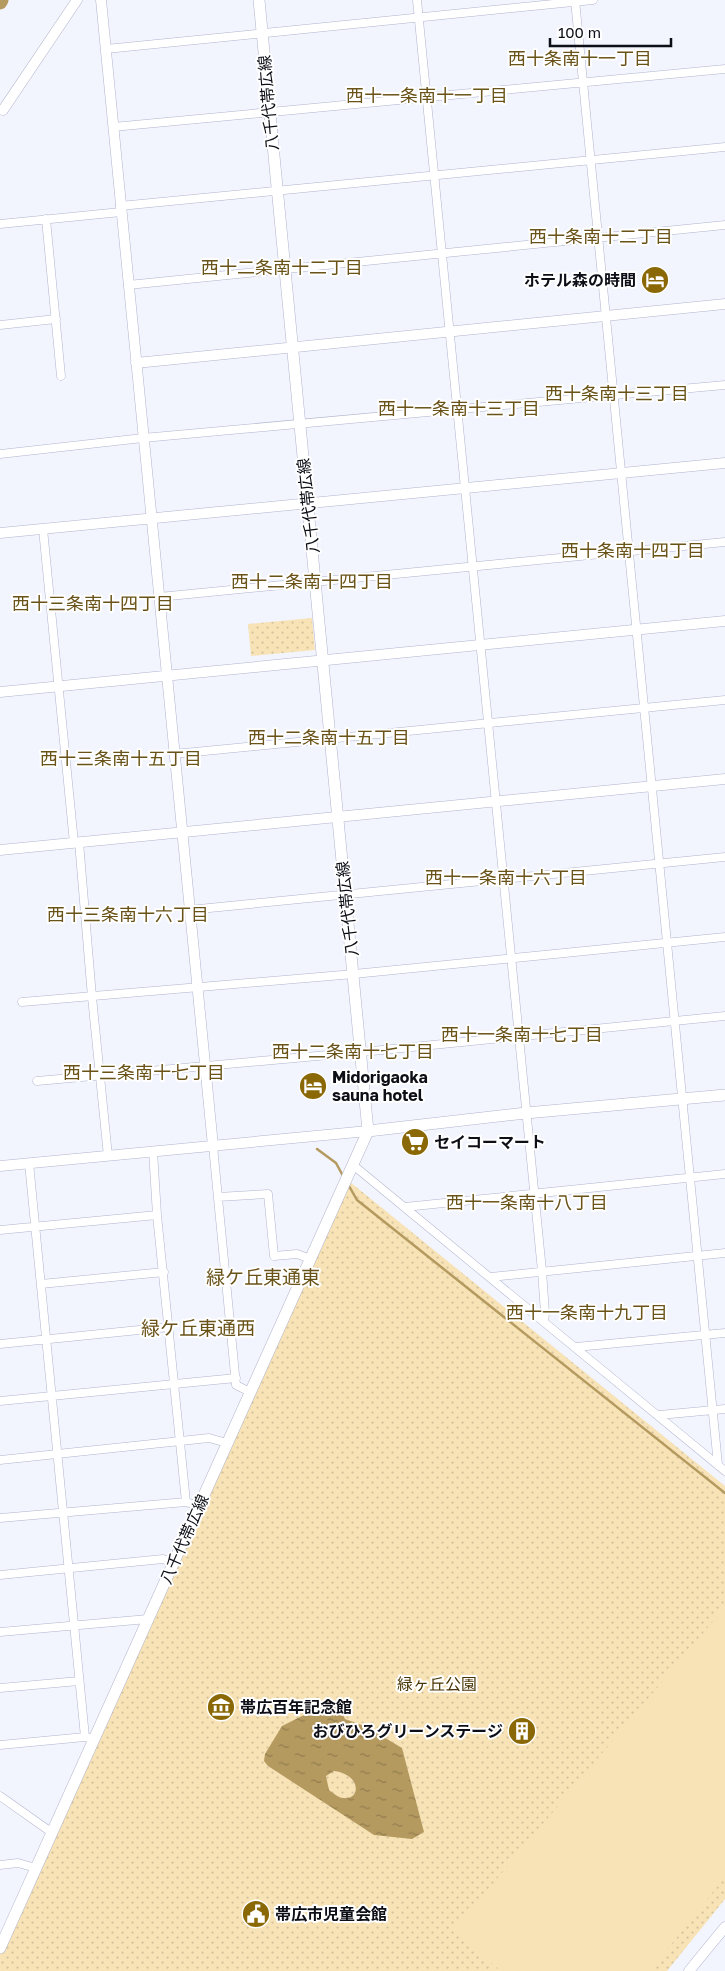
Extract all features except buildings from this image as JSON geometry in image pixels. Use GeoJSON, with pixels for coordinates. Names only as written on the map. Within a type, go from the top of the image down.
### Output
{"type":"FeatureCollection","features":[{"type":"Feature","properties":{"kind":"main road","name":"八千代帯広線"},"geometry":{"type":"LineString","coordinates":[[0,1948],[36,1868],[89,1738],[148,1619],[368,1131],[324,660],[258,0]]}},
{"type":"Feature","properties":{"kind":"main road"},"geometry":{"type":"LineString","coordinates":[[368,1131],[526,1113],[725,1095]]}},
{"type":"Feature","properties":{"kind":"street"},"geometry":{"type":"LineString","coordinates":[[2,113],[77,0]]}},
{"type":"Feature","properties":{"kind":"street"},"geometry":{"type":"LineString","coordinates":[[101,0],[236,1385],[250,1392]]}},
{"type":"Feature","properties":{"kind":"street"},"geometry":{"type":"LineString","coordinates":[[417,0],[542,1271],[546,1313],[544,1322]]}},
{"type":"Feature","properties":{"kind":"street"},"geometry":{"type":"LineString","coordinates":[[106,49],[593,0]]}},
{"type":"Feature","properties":{"kind":"street"},"geometry":{"type":"LineString","coordinates":[[575,1],[718,1465]]}},
{"type":"Feature","properties":{"kind":"street"},"geometry":{"type":"LineString","coordinates":[[113,126],[725,69]]}},
{"type":"Feature","properties":{"kind":"street"},"geometry":{"type":"LineString","coordinates":[[0,224],[276,191],[725,147]]}},
{"type":"Feature","properties":{"kind":"street"},"geometry":{"type":"LineString","coordinates":[[46,219],[61,376]]}},
{"type":"Feature","properties":{"kind":"street"},"geometry":{"type":"LineString","coordinates":[[128,285],[725,225]]}},
{"type":"Feature","properties":{"kind":"street"},"geometry":{"type":"LineString","coordinates":[[136,363],[725,304]]}},
{"type":"Feature","properties":{"kind":"street"},"geometry":{"type":"LineString","coordinates":[[0,325],[56,319]]}},
{"type":"Feature","properties":{"kind":"street"},"geometry":{"type":"LineString","coordinates":[[0,454],[143,438],[614,396],[725,384]]}},
{"type":"Feature","properties":{"kind":"street"},"geometry":{"type":"LineString","coordinates":[[0,533],[725,463]]}},
{"type":"Feature","properties":{"kind":"street"},"geometry":{"type":"LineString","coordinates":[[43,529],[108,1156]]}},
{"type":"Feature","properties":{"kind":"street"},"geometry":{"type":"LineString","coordinates":[[159,597],[725,542]]}},
{"type":"Feature","properties":{"kind":"street"},"geometry":{"type":"LineString","coordinates":[[0,692],[725,621]]}},
{"type":"Feature","properties":{"kind":"street"},"geometry":{"type":"LineString","coordinates":[[174,754],[725,700]]}},
{"type":"Feature","properties":{"kind":"street"},"geometry":{"type":"LineString","coordinates":[[0,850],[725,779]]}},
{"type":"Feature","properties":{"kind":"street"},"geometry":{"type":"LineString","coordinates":[[189,910],[725,857]]}},
{"type":"Feature","properties":{"kind":"street"},"geometry":{"type":"LineString","coordinates":[[22,1002],[197,989],[725,937]]}},
{"type":"Feature","properties":{"kind":"street"},"geometry":{"type":"LineString","coordinates":[[36,1081],[362,1052],[725,1016]]}},
{"type":"Feature","properties":{"kind":"street"},"geometry":{"type":"LineString","coordinates":[[0,1166],[368,1131]]}},
{"type":"Feature","properties":{"kind":"street"},"geometry":{"type":"LineString","coordinates":[[153,1151],[157,1215],[186,1502]]}},
{"type":"Feature","properties":{"kind":"street"},"geometry":{"type":"LineString","coordinates":[[0,1745],[89,1738],[79,1680],[29,1164]]}},
{"type":"Feature","properties":{"kind":"street"},"geometry":{"type":"LineString","coordinates":[[353,1165],[492,1277],[725,1470]]}},
{"type":"Feature","properties":{"kind":"street"},"geometry":{"type":"LineString","coordinates":[[405,1207],[725,1174]]}},
{"type":"Feature","properties":{"kind":"street"},"geometry":{"type":"LineString","coordinates":[[218,1197],[268,1194],[274,1256],[297,1254],[311,1259]]}},
{"type":"Feature","properties":{"kind":"street"},"geometry":{"type":"LineString","coordinates":[[0,1230],[157,1215]]}},
{"type":"Feature","properties":{"kind":"street"},"geometry":{"type":"LineString","coordinates":[[492,1277],[725,1253]]}},
{"type":"Feature","properties":{"kind":"street"},"geometry":{"type":"LineString","coordinates":[[40,1284],[164,1272]]}},
{"type":"Feature","properties":{"kind":"street"},"geometry":{"type":"LineString","coordinates":[[0,1344],[169,1327]]}},
{"type":"Feature","properties":{"kind":"street"},"geometry":{"type":"LineString","coordinates":[[576,1348],[725,1333]]}},
{"type":"Feature","properties":{"kind":"street"},"geometry":{"type":"LineString","coordinates":[[0,1401],[236,1378]]}},
{"type":"Feature","properties":{"kind":"street"},"geometry":{"type":"LineString","coordinates":[[659,1415],[725,1409]]}},
{"type":"Feature","properties":{"kind":"street"},"geometry":{"type":"LineString","coordinates":[[0,1460],[209,1438],[227,1443]]}},
{"type":"Feature","properties":{"kind":"street"},"geometry":{"type":"LineString","coordinates":[[0,1518],[186,1502],[199,1506]]}},
{"type":"Feature","properties":{"kind":"street"},"geometry":{"type":"LineString","coordinates":[[0,1575],[162,1559],[173,1563]]}},
{"type":"Feature","properties":{"kind":"street"},"geometry":{"type":"LineString","coordinates":[[0,1632],[148,1619]]}},
{"type":"Feature","properties":{"kind":"street"},"geometry":{"type":"LineString","coordinates":[[0,1688],[79,1680]]}},
{"type":"Feature","properties":{"kind":"street"},"geometry":{"type":"LineString","coordinates":[[0,1796],[51,1832]]}},
{"type":"Feature","properties":{"kind":"street"},"geometry":{"type":"LineString","coordinates":[[0,1865],[18,1863],[36,1868]]}},
{"type":"Feature","properties":{"kind":"street"},"geometry":{"type":"LineString","coordinates":[[689,1971],[725,1927]]}},
{"type":"Feature","properties":{"kind":"green space"},"geometry":{"type":"Polygon","coordinates":[[[312,618],[315,650],[251,656],[248,624],[312,618]]]}},
{"type":"Feature","properties":{"kind":"green space","name":"緑ヶ丘公園"},"geometry":{"type":"Polygon","coordinates":[[[350,1182],[725,1486],[725,1899],[667,1971],[0,1971],[0,1952],[350,1182]]]}},
{"type":"Feature","properties":{"kind":"green space"},"geometry":{"type":"Polygon","coordinates":[[[725,1607],[725,1877],[650,1971],[501,1971],[454,1930],[725,1607]]]}},
{"type":"Feature","properties":{"kind":"water"},"geometry":{"type":"Polygon","coordinates":[[[328,1703],[341,1710],[345,1719],[367,1727],[402,1748],[424,1832],[412,1839],[374,1835],[268,1766],[264,1761],[265,1754],[282,1726],[328,1703]],[[334,1771],[326,1776],[329,1790],[340,1797],[349,1798],[353,1796],[356,1787],[350,1777],[334,1771]]]}},
{"type":"Feature","properties":{"kind":"waterway"},"geometry":{"type":"LineString","coordinates":[[317,1149],[336,1163],[343,1176]]}},
{"type":"Feature","properties":{"kind":"waterway"},"geometry":{"type":"LineString","coordinates":[[349,1186],[357,1200],[725,1493]]}},
{"type":"Feature","properties":{"kind":"place","name":"ホテル森の時間"},"geometry":{"type":"Point","coordinates":[655,280]}},
{"type":"Feature","properties":{"kind":"place","name":"Midorigaoka sauna hotel"},"geometry":{"type":"Point","coordinates":[313,1086]}},
{"type":"Feature","properties":{"kind":"place","name":"セイコーマート"},"geometry":{"type":"Point","coordinates":[415,1142]}},
{"type":"Feature","properties":{"kind":"place","name":"帯広百年記念館"},"geometry":{"type":"Point","coordinates":[221,1707]}},
{"type":"Feature","properties":{"kind":"place","name":"おびひろグリーンステージ"},"geometry":{"type":"Point","coordinates":[522,1731]}},
{"type":"Feature","properties":{"kind":"place","name":"帯広市児童会館"},"geometry":{"type":"Point","coordinates":[256,1914]}},
{"type":"Feature","properties":{"kind":"district","name":"西十条南十一丁目"},"geometry":{"type":"Point","coordinates":[580,59]}},
{"type":"Feature","properties":{"kind":"district","name":"西十一条南十一丁目"},"geometry":{"type":"Point","coordinates":[427,96]}},
{"type":"Feature","properties":{"kind":"district","name":"西十条南十二丁目"},"geometry":{"type":"Point","coordinates":[601,237]}},
{"type":"Feature","properties":{"kind":"district","name":"西十二条南十二丁目"},"geometry":{"type":"Point","coordinates":[282,268]}},
{"type":"Feature","properties":{"kind":"district","name":"西十条南十三丁目"},"geometry":{"type":"Point","coordinates":[617,394]}},
{"type":"Feature","properties":{"kind":"district","name":"西十一条南十三丁目"},"geometry":{"type":"Point","coordinates":[459,409]}},
{"type":"Feature","properties":{"kind":"district","name":"西十条南十四丁目"},"geometry":{"type":"Point","coordinates":[633,551]}},
{"type":"Feature","properties":{"kind":"district","name":"西十二条南十四丁目"},"geometry":{"type":"Point","coordinates":[312,582]}},
{"type":"Feature","properties":{"kind":"district","name":"西十三条南十四丁目"},"geometry":{"type":"Point","coordinates":[93,604]}},
{"type":"Feature","properties":{"kind":"district","name":"西十二条南十五丁目"},"geometry":{"type":"Point","coordinates":[329,738]}},
{"type":"Feature","properties":{"kind":"district","name":"西十三条南十五丁目"},"geometry":{"type":"Point","coordinates":[121,759]}},
{"type":"Feature","properties":{"kind":"district","name":"西十一条南十六丁目"},"geometry":{"type":"Point","coordinates":[506,878]}},
{"type":"Feature","properties":{"kind":"district","name":"西十三条南十六丁目"},"geometry":{"type":"Point","coordinates":[128,915]}},
{"type":"Feature","properties":{"kind":"district","name":"西十一条南十七丁目"},"geometry":{"type":"Point","coordinates":[522,1035]}},
{"type":"Feature","properties":{"kind":"district","name":"西十二条南十七丁目"},"geometry":{"type":"Point","coordinates":[353,1052]}},
{"type":"Feature","properties":{"kind":"district","name":"西十三条南十七丁目"},"geometry":{"type":"Point","coordinates":[144,1073]}},
{"type":"Feature","properties":{"kind":"district","name":"西十一条南十八丁目"},"geometry":{"type":"Point","coordinates":[527,1203]}},
{"type":"Feature","properties":{"kind":"district","name":"緑ケ丘東通東"},"geometry":{"type":"Point","coordinates":[263,1277]}},
{"type":"Feature","properties":{"kind":"district","name":"西十一条南十九丁目"},"geometry":{"type":"Point","coordinates":[587,1313]}},
{"type":"Feature","properties":{"kind":"district","name":"緑ケ丘東通西"},"geometry":{"type":"Point","coordinates":[198,1328]}}]}
